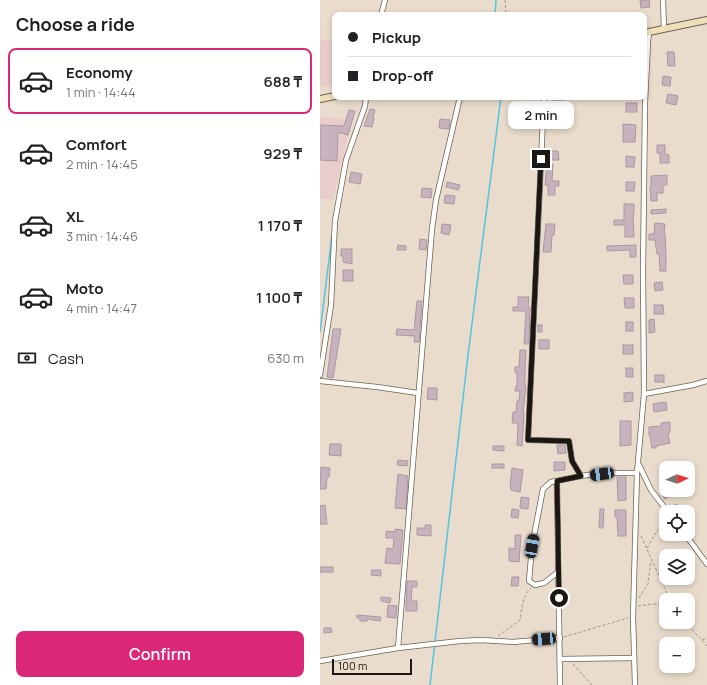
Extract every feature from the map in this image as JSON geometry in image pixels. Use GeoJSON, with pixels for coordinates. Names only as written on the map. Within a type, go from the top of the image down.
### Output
{"type":"FeatureCollection","features":[{"type":"Feature","properties":{"kind":"main road"},"geometry":{"type":"LineString","coordinates":[[647,33],[707,20]]}},
{"type":"Feature","properties":{"kind":"main road"},"geometry":{"type":"LineString","coordinates":[[320,99],[332,97]]}},
{"type":"Feature","properties":{"kind":"street"},"geometry":{"type":"LineString","coordinates":[[383,12],[385,0]]}},
{"type":"Feature","properties":{"kind":"street"},"geometry":{"type":"LineString","coordinates":[[663,0],[664,29]]}},
{"type":"Feature","properties":{"kind":"street"},"geometry":{"type":"LineString","coordinates":[[647,33],[647,72]]}},
{"type":"Feature","properties":{"kind":"street"},"geometry":{"type":"LineString","coordinates":[[320,375],[331,305],[335,221],[346,160],[365,106],[366,100]]}},
{"type":"Feature","properties":{"kind":"street"},"geometry":{"type":"LineString","coordinates":[[398,648],[432,228],[436,200],[459,100]]}},
{"type":"Feature","properties":{"kind":"street"},"geometry":{"type":"LineString","coordinates":[[544,100],[528,440],[569,441],[572,461],[581,476]]}},
{"type":"Feature","properties":{"kind":"street"},"geometry":{"type":"LineString","coordinates":[[634,685],[633,607],[637,473],[644,394],[643,264],[646,100]]}},
{"type":"Feature","properties":{"kind":"street"},"geometry":{"type":"LineString","coordinates":[[320,381],[418,393]]}},
{"type":"Feature","properties":{"kind":"street"},"geometry":{"type":"LineString","coordinates":[[644,394],[707,381]]}},
{"type":"Feature","properties":{"kind":"street"},"geometry":{"type":"LineString","coordinates":[[638,464],[651,490],[663,505]]}},
{"type":"Feature","properties":{"kind":"street"},"geometry":{"type":"LineString","coordinates":[[558,572],[544,583],[535,585],[529,581],[531,553],[543,489],[551,482],[581,476],[637,473]]}},
{"type":"Feature","properties":{"kind":"street"},"geometry":{"type":"LineString","coordinates":[[557,481],[560,685]]}},
{"type":"Feature","properties":{"kind":"street"},"geometry":{"type":"LineString","coordinates":[[690,541],[707,564]]}},
{"type":"Feature","properties":{"kind":"street"},"geometry":{"type":"LineString","coordinates":[[320,661],[398,648],[460,641],[481,640],[513,642],[560,638]]}},
{"type":"Feature","properties":{"kind":"street"},"geometry":{"type":"LineString","coordinates":[[560,659],[634,658]]}},
{"type":"Feature","properties":{"kind":"path"},"geometry":{"type":"LineString","coordinates":[[505,0],[506,12]]}},
{"type":"Feature","properties":{"kind":"path"},"geometry":{"type":"LineString","coordinates":[[636,525],[667,593]]}},
{"type":"Feature","properties":{"kind":"path"},"geometry":{"type":"LineString","coordinates":[[647,549],[659,529]]}},
{"type":"Feature","properties":{"kind":"path"},"geometry":{"type":"LineString","coordinates":[[633,607],[648,584],[651,560]]}},
{"type":"Feature","properties":{"kind":"path"},"geometry":{"type":"LineString","coordinates":[[492,641],[520,620],[522,603],[526,592],[535,585]]}},
{"type":"Feature","properties":{"kind":"path"},"geometry":{"type":"LineString","coordinates":[[633,607],[659,604]]}},
{"type":"Feature","properties":{"kind":"path"},"geometry":{"type":"LineString","coordinates":[[560,638],[633,617]]}},
{"type":"Feature","properties":{"kind":"path"},"geometry":{"type":"LineString","coordinates":[[691,629],[707,646]]}},
{"type":"Feature","properties":{"kind":"path"},"geometry":{"type":"LineString","coordinates":[[701,640],[707,638]]}},
{"type":"Feature","properties":{"kind":"path"},"geometry":{"type":"LineString","coordinates":[[568,659],[592,685]]}},
{"type":"Feature","properties":{"kind":"shaded area"},"geometry":{"type":"Polygon","coordinates":[[[320,39],[332,41],[332,85],[320,87],[320,39]]]}},
{"type":"Feature","properties":{"kind":"shaded area"},"geometry":{"type":"Polygon","coordinates":[[[320,117],[352,119],[333,199],[320,199],[320,117]]]}},
{"type":"Feature","properties":{"kind":"building"},"geometry":{"type":"Polygon","coordinates":[[[640,0],[649,0],[650,7],[641,8],[640,0]]]}},
{"type":"Feature","properties":{"kind":"building"},"geometry":{"type":"Polygon","coordinates":[[[667,52],[674,52],[675,66],[668,66],[667,52]]]}},
{"type":"Feature","properties":{"kind":"building"},"geometry":{"type":"Polygon","coordinates":[[[663,76],[671,77],[670,86],[662,85],[663,76]]]}},
{"type":"Feature","properties":{"kind":"building"},"geometry":{"type":"Polygon","coordinates":[[[668,94],[678,96],[676,105],[666,103],[668,94]]]}},
{"type":"Feature","properties":{"kind":"building"},"geometry":{"type":"Polygon","coordinates":[[[554,100],[564,100],[563,109],[553,108],[554,100]]]}},
{"type":"Feature","properties":{"kind":"building"},"geometry":{"type":"Polygon","coordinates":[[[626,103],[637,103],[637,112],[626,112],[626,103]]]}},
{"type":"Feature","properties":{"kind":"building"},"geometry":{"type":"Polygon","coordinates":[[[370,109],[375,110],[372,127],[364,126],[370,109]]]}},
{"type":"Feature","properties":{"kind":"building"},"geometry":{"type":"Polygon","coordinates":[[[349,110],[355,111],[348,135],[338,132],[337,161],[320,160],[320,125],[344,126],[349,110]]]}},
{"type":"Feature","properties":{"kind":"building"},"geometry":{"type":"Polygon","coordinates":[[[440,119],[450,120],[449,129],[439,128],[440,119]]]}},
{"type":"Feature","properties":{"kind":"building"},"geometry":{"type":"Polygon","coordinates":[[[623,124],[636,125],[635,142],[623,142],[623,124]]]}},
{"type":"Feature","properties":{"kind":"building"},"geometry":{"type":"Polygon","coordinates":[[[657,145],[665,145],[665,154],[669,155],[669,163],[660,163],[660,153],[657,153],[657,145]]]}},
{"type":"Feature","properties":{"kind":"building"},"geometry":{"type":"Polygon","coordinates":[[[549,151],[558,151],[559,160],[550,160],[549,151]]]}},
{"type":"Feature","properties":{"kind":"building"},"geometry":{"type":"Polygon","coordinates":[[[626,156],[635,157],[634,167],[626,167],[626,156]]]}},
{"type":"Feature","properties":{"kind":"building"},"geometry":{"type":"Polygon","coordinates":[[[547,163],[553,164],[552,181],[559,181],[559,186],[555,186],[555,195],[548,195],[548,185],[545,185],[547,163]]]}},
{"type":"Feature","properties":{"kind":"building"},"geometry":{"type":"Polygon","coordinates":[[[351,172],[362,174],[360,184],[349,182],[351,172]]]}},
{"type":"Feature","properties":{"kind":"building"},"geometry":{"type":"Polygon","coordinates":[[[667,175],[667,185],[663,185],[663,193],[657,193],[657,201],[651,201],[651,176],[667,175]]]}},
{"type":"Feature","properties":{"kind":"building"},"geometry":{"type":"Polygon","coordinates":[[[447,182],[460,185],[458,190],[446,187],[447,182]]]}},
{"type":"Feature","properties":{"kind":"building"},"geometry":{"type":"Polygon","coordinates":[[[626,182],[635,182],[634,191],[626,191],[626,182]]]}},
{"type":"Feature","properties":{"kind":"building"},"geometry":{"type":"Polygon","coordinates":[[[422,188],[432,189],[431,198],[421,197],[422,188]]]}},
{"type":"Feature","properties":{"kind":"building"},"geometry":{"type":"Polygon","coordinates":[[[445,195],[455,196],[454,204],[444,203],[445,195]]]}},
{"type":"Feature","properties":{"kind":"building"},"geometry":{"type":"Polygon","coordinates":[[[624,204],[634,204],[634,237],[625,237],[625,225],[614,225],[614,220],[624,220],[624,204]]]}},
{"type":"Feature","properties":{"kind":"building"},"geometry":{"type":"Polygon","coordinates":[[[666,209],[666,213],[651,214],[651,210],[666,209]]]}},
{"type":"Feature","properties":{"kind":"building"},"geometry":{"type":"Polygon","coordinates":[[[655,223],[665,224],[666,271],[660,271],[659,254],[657,254],[655,240],[649,240],[649,234],[654,234],[655,223]]]}},
{"type":"Feature","properties":{"kind":"building"},"geometry":{"type":"Polygon","coordinates":[[[442,224],[451,225],[449,235],[441,233],[442,224]]]}},
{"type":"Feature","properties":{"kind":"building"},"geometry":{"type":"Polygon","coordinates":[[[546,224],[555,224],[554,235],[552,235],[551,252],[543,252],[546,224]]]}},
{"type":"Feature","properties":{"kind":"building"},"geometry":{"type":"Polygon","coordinates":[[[420,239],[427,240],[426,250],[419,249],[420,239]]]}},
{"type":"Feature","properties":{"kind":"building"},"geometry":{"type":"Polygon","coordinates":[[[398,245],[406,246],[406,250],[397,250],[398,245]]]}},
{"type":"Feature","properties":{"kind":"building"},"geometry":{"type":"Polygon","coordinates":[[[636,245],[636,257],[630,257],[630,250],[607,251],[607,246],[636,245]]]}},
{"type":"Feature","properties":{"kind":"building"},"geometry":{"type":"Polygon","coordinates":[[[341,249],[352,249],[352,264],[343,262],[341,249]]]}},
{"type":"Feature","properties":{"kind":"building"},"geometry":{"type":"Polygon","coordinates":[[[343,270],[353,270],[353,281],[343,281],[343,270]]]}},
{"type":"Feature","properties":{"kind":"building"},"geometry":{"type":"Polygon","coordinates":[[[623,275],[633,275],[633,284],[624,284],[623,275]]]}},
{"type":"Feature","properties":{"kind":"building"},"geometry":{"type":"Polygon","coordinates":[[[662,282],[663,290],[655,291],[654,283],[662,282]]]}},
{"type":"Feature","properties":{"kind":"building"},"geometry":{"type":"Polygon","coordinates":[[[518,297],[529,297],[529,344],[524,344],[526,311],[513,311],[513,307],[518,307],[518,297]]]}},
{"type":"Feature","properties":{"kind":"building"},"geometry":{"type":"Polygon","coordinates":[[[624,298],[634,298],[634,308],[625,308],[624,298]]]}},
{"type":"Feature","properties":{"kind":"building"},"geometry":{"type":"Polygon","coordinates":[[[417,301],[422,301],[419,342],[414,342],[415,336],[396,335],[397,329],[414,330],[417,301]]]}},
{"type":"Feature","properties":{"kind":"building"},"geometry":{"type":"Polygon","coordinates":[[[654,305],[663,305],[664,314],[654,314],[654,305]]]}},
{"type":"Feature","properties":{"kind":"building"},"geometry":{"type":"Polygon","coordinates":[[[654,319],[655,332],[649,333],[649,320],[654,319]]]}},
{"type":"Feature","properties":{"kind":"building"},"geometry":{"type":"Polygon","coordinates":[[[626,322],[633,322],[633,331],[626,331],[626,322]]]}},
{"type":"Feature","properties":{"kind":"building"},"geometry":{"type":"Polygon","coordinates":[[[538,325],[542,325],[542,332],[538,332],[538,325]]]}},
{"type":"Feature","properties":{"kind":"building"},"geometry":{"type":"Polygon","coordinates":[[[333,329],[341,329],[333,378],[327,377],[333,329]]]}},
{"type":"Feature","properties":{"kind":"building"},"geometry":{"type":"Polygon","coordinates":[[[539,340],[549,340],[549,349],[539,349],[539,340]]]}},
{"type":"Feature","properties":{"kind":"building"},"geometry":{"type":"Polygon","coordinates":[[[623,345],[633,345],[633,354],[623,354],[623,345]]]}},
{"type":"Feature","properties":{"kind":"building"},"geometry":{"type":"Polygon","coordinates":[[[520,350],[526,350],[526,386],[522,446],[517,445],[518,423],[512,423],[513,412],[516,412],[517,401],[519,401],[520,391],[515,391],[517,386],[517,372],[515,372],[515,367],[519,367],[520,350]]]}},
{"type":"Feature","properties":{"kind":"building"},"geometry":{"type":"Polygon","coordinates":[[[626,368],[633,368],[633,377],[626,377],[626,368]]]}},
{"type":"Feature","properties":{"kind":"building"},"geometry":{"type":"Polygon","coordinates":[[[655,375],[664,375],[664,382],[655,382],[655,375]]]}},
{"type":"Feature","properties":{"kind":"building"},"geometry":{"type":"Polygon","coordinates":[[[428,388],[437,388],[437,400],[427,399],[428,388]]]}},
{"type":"Feature","properties":{"kind":"building"},"geometry":{"type":"Polygon","coordinates":[[[633,392],[633,401],[624,402],[624,393],[633,392]]]}},
{"type":"Feature","properties":{"kind":"building"},"geometry":{"type":"Polygon","coordinates":[[[666,402],[667,410],[654,412],[653,404],[666,402]]]}},
{"type":"Feature","properties":{"kind":"building"},"geometry":{"type":"Polygon","coordinates":[[[620,421],[631,421],[631,445],[620,446],[620,421]]]}},
{"type":"Feature","properties":{"kind":"building"},"geometry":{"type":"Polygon","coordinates":[[[670,422],[670,432],[668,433],[670,443],[652,448],[649,436],[649,427],[661,426],[661,423],[670,422]]]}},
{"type":"Feature","properties":{"kind":"building"},"geometry":{"type":"Polygon","coordinates":[[[330,444],[341,444],[341,456],[329,455],[330,444]]]}},
{"type":"Feature","properties":{"kind":"building"},"geometry":{"type":"Polygon","coordinates":[[[557,445],[565,445],[566,453],[558,454],[557,445]]]}},
{"type":"Feature","properties":{"kind":"building"},"geometry":{"type":"Polygon","coordinates":[[[493,446],[504,446],[504,451],[493,450],[493,446]]]}},
{"type":"Feature","properties":{"kind":"building"},"geometry":{"type":"Polygon","coordinates":[[[398,460],[408,461],[407,466],[397,465],[398,460]]]}},
{"type":"Feature","properties":{"kind":"building"},"geometry":{"type":"Polygon","coordinates":[[[554,462],[565,462],[565,470],[554,471],[554,462]]]}},
{"type":"Feature","properties":{"kind":"building"},"geometry":{"type":"Polygon","coordinates":[[[492,464],[504,464],[504,468],[492,468],[492,464]]]}},
{"type":"Feature","properties":{"kind":"building"},"geometry":{"type":"Polygon","coordinates":[[[321,467],[330,468],[329,477],[327,477],[326,489],[320,489],[321,467]]]}},
{"type":"Feature","properties":{"kind":"building"},"geometry":{"type":"Polygon","coordinates":[[[512,468],[523,470],[520,492],[511,490],[512,468]]]}},
{"type":"Feature","properties":{"kind":"building"},"geometry":{"type":"Polygon","coordinates":[[[398,474],[408,476],[406,509],[395,508],[398,474]]]}},
{"type":"Feature","properties":{"kind":"building"},"geometry":{"type":"Polygon","coordinates":[[[617,477],[626,477],[626,500],[618,501],[617,477]]]}},
{"type":"Feature","properties":{"kind":"building"},"geometry":{"type":"Polygon","coordinates":[[[521,497],[529,498],[528,509],[520,508],[521,497]]]}},
{"type":"Feature","properties":{"kind":"building"},"geometry":{"type":"Polygon","coordinates":[[[325,505],[327,524],[320,524],[320,506],[325,505]]]}},
{"type":"Feature","properties":{"kind":"building"},"geometry":{"type":"Polygon","coordinates":[[[512,509],[519,510],[518,518],[511,517],[512,509]]]}},
{"type":"Feature","properties":{"kind":"building"},"geometry":{"type":"Polygon","coordinates":[[[600,509],[604,509],[603,528],[599,528],[600,509]]]}},
{"type":"Feature","properties":{"kind":"building"},"geometry":{"type":"Polygon","coordinates":[[[615,510],[626,510],[626,536],[618,536],[615,510]]]}},
{"type":"Feature","properties":{"kind":"building"},"geometry":{"type":"Polygon","coordinates":[[[425,525],[431,525],[431,536],[417,535],[417,528],[425,528],[425,525]]]}},
{"type":"Feature","properties":{"kind":"building"},"geometry":{"type":"Polygon","coordinates":[[[395,529],[403,530],[400,564],[385,563],[387,548],[393,549],[394,538],[386,538],[386,531],[395,532],[395,529]]]}},
{"type":"Feature","properties":{"kind":"building"},"geometry":{"type":"Polygon","coordinates":[[[515,535],[521,535],[519,562],[509,561],[509,548],[515,549],[515,535]]]}},
{"type":"Feature","properties":{"kind":"building"},"geometry":{"type":"Polygon","coordinates":[[[320,567],[333,567],[333,572],[320,572],[320,567]]]}},
{"type":"Feature","properties":{"kind":"building"},"geometry":{"type":"Polygon","coordinates":[[[372,570],[381,570],[381,576],[371,575],[372,570]]]}},
{"type":"Feature","properties":{"kind":"building"},"geometry":{"type":"Polygon","coordinates":[[[512,577],[519,577],[518,586],[511,586],[512,577]]]}},
{"type":"Feature","properties":{"kind":"building"},"geometry":{"type":"Polygon","coordinates":[[[407,581],[417,581],[417,587],[412,587],[411,601],[417,601],[417,611],[406,611],[407,581]]]}},
{"type":"Feature","properties":{"kind":"building"},"geometry":{"type":"Polygon","coordinates":[[[381,597],[391,598],[390,603],[381,601],[381,597]]]}},
{"type":"Feature","properties":{"kind":"building"},"geometry":{"type":"Polygon","coordinates":[[[388,605],[397,606],[396,618],[387,617],[388,605]]]}},
{"type":"Feature","properties":{"kind":"building"},"geometry":{"type":"Polygon","coordinates":[[[357,615],[381,617],[380,621],[367,619],[367,621],[360,621],[360,618],[357,618],[357,615]]]}},
{"type":"Feature","properties":{"kind":"building"},"geometry":{"type":"Polygon","coordinates":[[[324,628],[331,628],[332,632],[324,633],[324,628]]]}},
{"type":"Feature","properties":{"kind":"waterway"},"geometry":{"type":"LineString","coordinates":[[495,12],[496,0]]}},
{"type":"Feature","properties":{"kind":"waterway"},"geometry":{"type":"LineString","coordinates":[[430,685],[468,355],[501,100]]}},
{"type":"Feature","properties":{"kind":"waterway"},"geometry":{"type":"LineString","coordinates":[[320,332],[332,235]]}},
{"type":"Feature","properties":{"kind":"route"},"geometry":{"type":"LineString","coordinates":[[541,159],[528,440],[569,441],[572,461],[581,476],[557,481],[559,598]]}}]}
